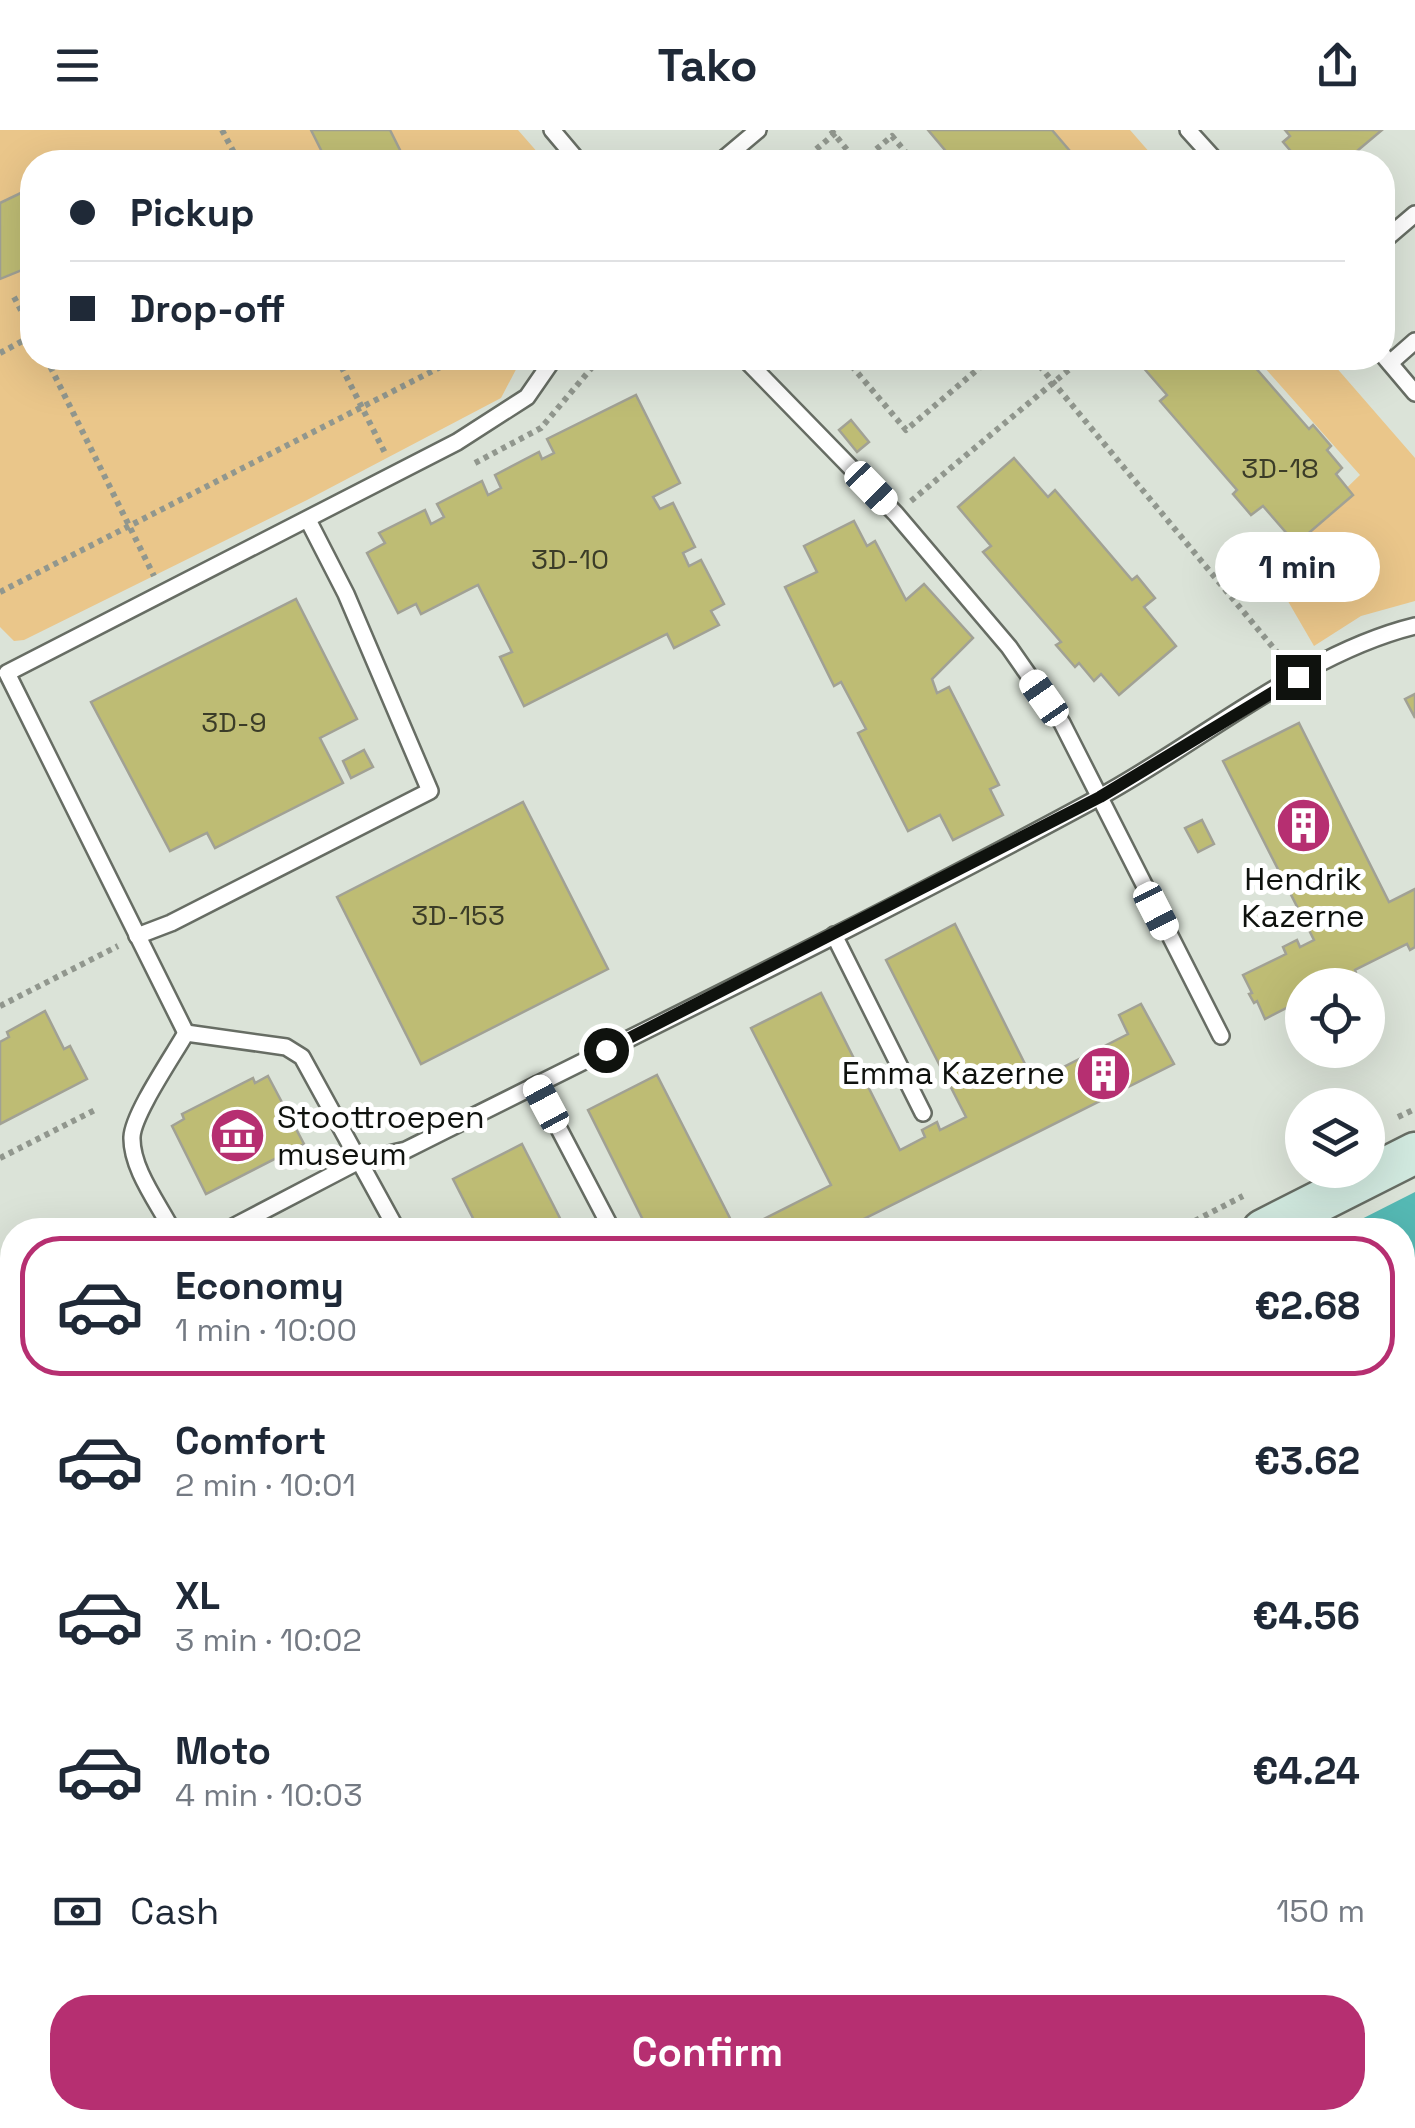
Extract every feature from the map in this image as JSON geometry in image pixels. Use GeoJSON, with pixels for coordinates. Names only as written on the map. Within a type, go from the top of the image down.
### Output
{"type":"FeatureCollection","features":[{"type":"Feature","properties":{"kind":"main road"},"geometry":{"type":"LineString","coordinates":[[1286,1218],[1415,1152]]}},
{"type":"Feature","properties":{"kind":"lane"},"geometry":{"type":"LineString","coordinates":[[552,130],[570,150]]}},
{"type":"Feature","properties":{"kind":"lane"},"geometry":{"type":"LineString","coordinates":[[734,150],[758,130]]}},
{"type":"Feature","properties":{"kind":"lane"},"geometry":{"type":"LineString","coordinates":[[1188,130],[1206,150]]}},
{"type":"Feature","properties":{"kind":"lane"},"geometry":{"type":"LineString","coordinates":[[1395,231],[1415,214]]}},
{"type":"Feature","properties":{"kind":"lane"},"geometry":{"type":"LineString","coordinates":[[1395,369],[1415,393]]}},
{"type":"Feature","properties":{"kind":"lane"},"geometry":{"type":"LineString","coordinates":[[186,1033],[4,666],[164,594],[457,442],[527,397],[546,370]]}},
{"type":"Feature","properties":{"kind":"lane"},"geometry":{"type":"LineString","coordinates":[[756,370],[896,514],[1009,647],[1062,723],[1221,1036]]}},
{"type":"Feature","properties":{"kind":"lane"},"geometry":{"type":"LineString","coordinates":[[137,936],[171,923],[430,791],[346,594],[308,520]]}},
{"type":"Feature","properties":{"kind":"lane"},"geometry":{"type":"LineString","coordinates":[[250,1218],[359,1160],[406,1150],[834,934],[1100,797],[1298,677],[1394,631],[1415,626]]}},
{"type":"Feature","properties":{"kind":"lane"},"geometry":{"type":"LineString","coordinates":[[834,934],[923,1113]]}},
{"type":"Feature","properties":{"kind":"lane"},"geometry":{"type":"LineString","coordinates":[[186,1033],[286,1047],[302,1057],[390,1218]]}},
{"type":"Feature","properties":{"kind":"lane"},"geometry":{"type":"LineString","coordinates":[[166,1218],[135,1157],[132,1137],[136,1120],[186,1033]]}},
{"type":"Feature","properties":{"kind":"lane"},"geometry":{"type":"LineString","coordinates":[[536,1085],[606,1218]]}},
{"type":"Feature","properties":{"kind":"path"},"geometry":{"type":"LineString","coordinates":[[814,150],[835,131]]}},
{"type":"Feature","properties":{"kind":"path"},"geometry":{"type":"LineString","coordinates":[[874,150],[892,136],[904,150]]}},
{"type":"Feature","properties":{"kind":"path"},"geometry":{"type":"LineString","coordinates":[[14,296],[20,309]]}},
{"type":"Feature","properties":{"kind":"path"},"geometry":{"type":"LineString","coordinates":[[52,370],[164,594]]}},
{"type":"Feature","properties":{"kind":"path"},"geometry":{"type":"LineString","coordinates":[[343,370],[396,475]]}},
{"type":"Feature","properties":{"kind":"path"},"geometry":{"type":"LineString","coordinates":[[0,592],[434,370]]}},
{"type":"Feature","properties":{"kind":"path"},"geometry":{"type":"LineString","coordinates":[[855,370],[906,430],[977,370]]}},
{"type":"Feature","properties":{"kind":"path"},"geometry":{"type":"LineString","coordinates":[[1044,370],[1298,677]]}},
{"type":"Feature","properties":{"kind":"path"},"geometry":{"type":"LineString","coordinates":[[896,514],[1068,370]]}},
{"type":"Feature","properties":{"kind":"path"},"geometry":{"type":"LineString","coordinates":[[0,1006],[137,936]]}},
{"type":"Feature","properties":{"kind":"path"},"geometry":{"type":"LineString","coordinates":[[0,1158],[97,1109]]}},
{"type":"Feature","properties":{"kind":"shaded area"},"geometry":{"type":"Polygon","coordinates":[[[0,130],[518,130],[536,150],[20,150],[20,370],[516,370],[501,398],[307,500],[24,640],[14,641],[0,627],[0,130]]]}},
{"type":"Feature","properties":{"kind":"shaded area"},"geometry":{"type":"Polygon","coordinates":[[[1046,130],[1130,130],[1148,150],[1064,150],[1046,130]]]}},
{"type":"Feature","properties":{"kind":"shaded area"},"geometry":{"type":"Polygon","coordinates":[[[1267,370],[1338,370],[1415,458],[1415,601],[1361,616],[1314,646],[1267,565],[1360,475],[1267,370]]]}},
{"type":"Feature","properties":{"kind":"water"},"geometry":{"type":"Polygon","coordinates":[[[1415,1192],[1415,1218],[1364,1218],[1415,1192]]]}},
{"type":"Feature","properties":{"kind":"building"},"geometry":{"type":"Polygon","coordinates":[[[311,130],[390,130],[400,150],[321,150],[311,130]]]}},
{"type":"Feature","properties":{"kind":"building"},"geometry":{"type":"Polygon","coordinates":[[[928,130],[1052,130],[1069,150],[945,150],[928,130]]]}},
{"type":"Feature","properties":{"kind":"building"},"geometry":{"type":"Polygon","coordinates":[[[1285,130],[1382,130],[1358,150],[1290,150],[1283,142],[1290,136],[1285,130]]]}},
{"type":"Feature","properties":{"kind":"building"},"geometry":{"type":"Polygon","coordinates":[[[20,193],[20,271],[0,279],[0,203],[20,193]]]}},
{"type":"Feature","properties":{"kind":"building"},"geometry":{"type":"Polygon","coordinates":[[[1145,370],[1257,370],[1309,429],[1313,425],[1331,446],[1327,450],[1342,468],[1336,474],[1353,495],[1296,544],[1263,506],[1251,515],[1233,494],[1237,490],[1160,401],[1167,395],[1145,370]]]}},
{"type":"Feature","properties":{"kind":"building"},"geometry":{"type":"Polygon","coordinates":[[[636,395],[680,483],[653,497],[660,509],[673,503],[695,547],[683,553],[689,566],[701,560],[724,604],[711,611],[719,625],[674,648],[667,634],[524,706],[500,657],[512,652],[478,585],[421,614],[416,604],[398,613],[367,553],[385,543],[379,533],[425,510],[431,524],[444,517],[437,504],[482,481],[488,495],[501,488],[495,475],[539,452],[542,459],[554,453],[547,439],[636,395]]]}},
{"type":"Feature","properties":{"kind":"building"},"geometry":{"type":"Polygon","coordinates":[[[851,420],[869,442],[857,452],[839,430],[851,420]]]}},
{"type":"Feature","properties":{"kind":"building"},"geometry":{"type":"Polygon","coordinates":[[[1014,458],[1048,497],[1055,490],[1132,580],[1137,576],[1155,598],[1144,607],[1176,646],[1119,695],[1101,674],[1094,681],[1079,663],[1075,667],[1056,645],[1061,642],[983,552],[991,546],[958,507],[1014,458]]]}},
{"type":"Feature","properties":{"kind":"building"},"geometry":{"type":"Polygon","coordinates":[[[854,521],[867,546],[875,541],[906,600],[924,584],[973,638],[932,679],[937,693],[949,687],[999,785],[990,789],[1003,815],[953,840],[940,815],[908,831],[858,733],[866,729],[841,682],[834,686],[785,587],[817,572],[804,546],[854,521]]]}},
{"type":"Feature","properties":{"kind":"building"},"geometry":{"type":"Polygon","coordinates":[[[296,599],[357,719],[320,738],[343,783],[215,848],[207,833],[170,851],[91,702],[296,599]]]}},
{"type":"Feature","properties":{"kind":"building"},"geometry":{"type":"Polygon","coordinates":[[[1415,694],[1415,718],[1405,699],[1415,694]]]}},
{"type":"Feature","properties":{"kind":"building","name":"Hendrik Kazerne"},"geometry":{"type":"Polygon","coordinates":[[[1299,723],[1389,902],[1415,889],[1415,947],[1410,950],[1407,944],[1359,968],[1285,968],[1285,1009],[1265,1019],[1249,994],[1252,993],[1243,975],[1286,954],[1283,947],[1297,940],[1300,947],[1314,940],[1223,761],[1299,723]]]}},
{"type":"Feature","properties":{"kind":"building"},"geometry":{"type":"Polygon","coordinates":[[[364,750],[373,767],[351,778],[343,761],[364,750]]]}},
{"type":"Feature","properties":{"kind":"building"},"geometry":{"type":"Polygon","coordinates":[[[523,802],[608,969],[421,1064],[337,897],[523,802]]]}},
{"type":"Feature","properties":{"kind":"building"},"geometry":{"type":"Polygon","coordinates":[[[1202,820],[1214,844],[1198,852],[1185,828],[1202,820]]]}},
{"type":"Feature","properties":{"kind":"building","name":"Emma Kazerne"},"geometry":{"type":"Polygon","coordinates":[[[955,924],[1034,1082],[1128,1034],[1119,1015],[1141,1004],[1174,1064],[866,1218],[766,1218],[831,1185],[751,1028],[821,993],[900,1150],[925,1137],[922,1130],[937,1122],[940,1130],[966,1117],[886,960],[955,924]]]}},
{"type":"Feature","properties":{"kind":"building"},"geometry":{"type":"Polygon","coordinates":[[[45,1011],[64,1049],[70,1046],[87,1079],[0,1124],[0,1042],[9,1037],[7,1032],[45,1011]]]}},
{"type":"Feature","properties":{"kind":"building"},"geometry":{"type":"Polygon","coordinates":[[[657,1075],[730,1218],[642,1218],[588,1110],[657,1075]]]}},
{"type":"Feature","properties":{"kind":"building","name":"Stoottroepen museum"},"geometry":{"type":"Polygon","coordinates":[[[268,1076],[304,1144],[206,1194],[172,1126],[184,1119],[182,1114],[253,1078],[255,1083],[268,1076]]]}},
{"type":"Feature","properties":{"kind":"building"},"geometry":{"type":"Polygon","coordinates":[[[522,1144],[560,1218],[473,1218],[453,1179],[522,1144]]]}},
{"type":"Feature","properties":{"kind":"place","name":"Hendrik Kazerne"},"geometry":{"type":"Point","coordinates":[1303,825]}},
{"type":"Feature","properties":{"kind":"place","name":"Emma Kazerne"},"geometry":{"type":"Point","coordinates":[1104,1073]}},
{"type":"Feature","properties":{"kind":"place","name":"Stoottroepen museum"},"geometry":{"type":"Point","coordinates":[238,1135]}},
{"type":"Feature","properties":{"kind":"route"},"geometry":{"type":"LineString","coordinates":[[606,1050],[1100,797],[1298,677]]}}]}
